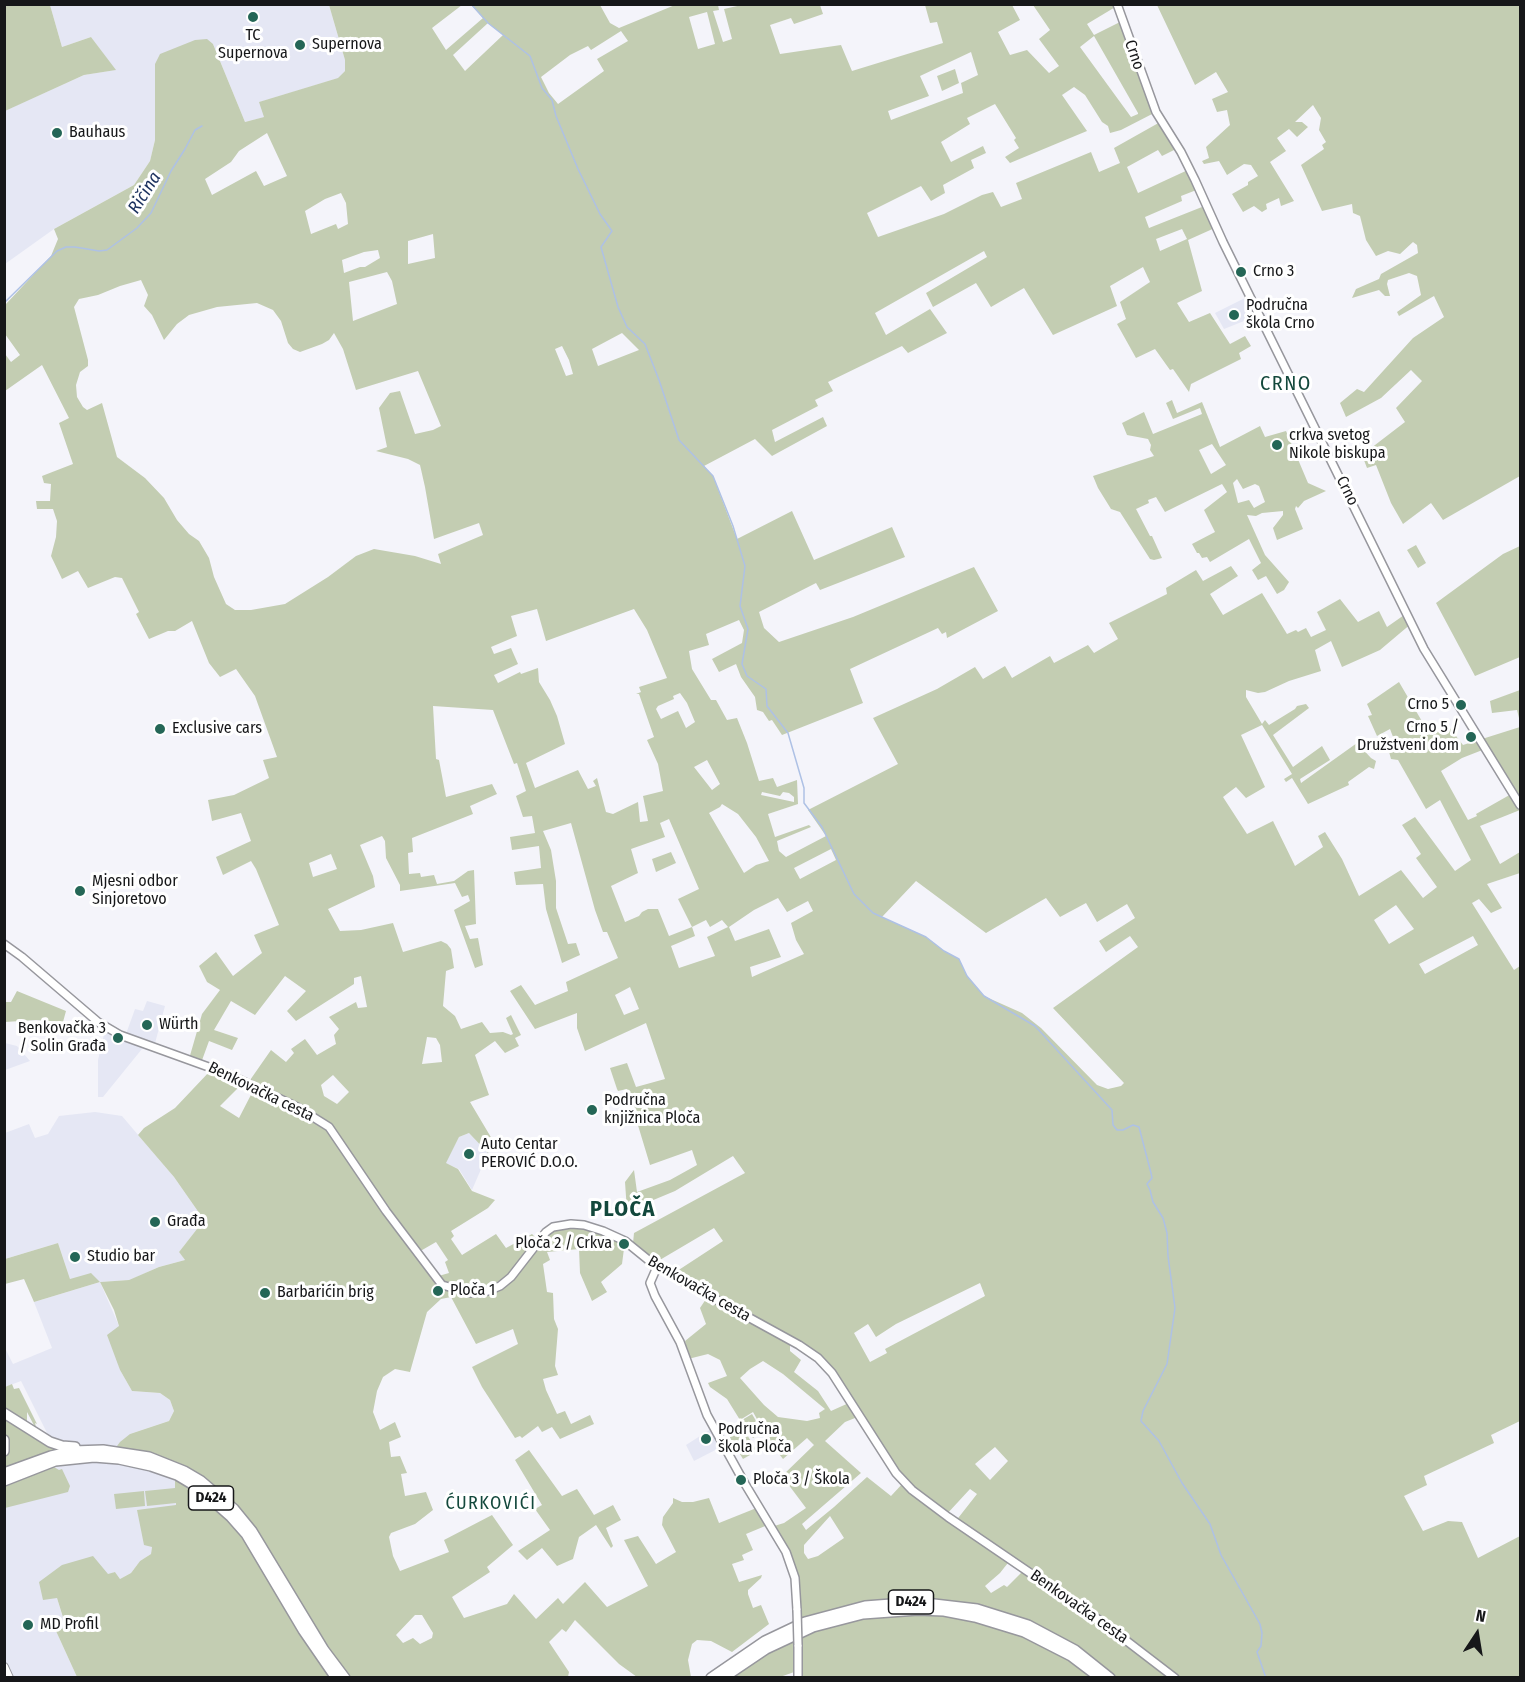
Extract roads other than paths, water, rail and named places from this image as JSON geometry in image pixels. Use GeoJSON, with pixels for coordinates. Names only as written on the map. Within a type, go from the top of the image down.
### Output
{"type":"FeatureCollection","features":[{"type":"Feature","properties":{"kind":"highway"},"geometry":{"type":"LineString","coordinates":[[4,1413],[50,1442],[86,1450]]}},
{"type":"Feature","properties":{"kind":"highway"},"geometry":{"type":"LineString","coordinates":[[4,1440],[4,1451]]}},
{"type":"Feature","properties":{"kind":"highway","name":"D424"},"geometry":{"type":"LineString","coordinates":[[4,1473],[51,1456],[86,1450],[120,1451],[150,1457],[184,1471],[220,1496],[234,1509],[256,1537],[324,1650],[345,1677]]}},
{"type":"Feature","properties":{"kind":"highway","name":"D424"},"geometry":{"type":"LineString","coordinates":[[4,1481],[56,1461],[94,1457],[119,1459],[177,1475],[197,1487],[231,1516],[246,1534],[308,1638],[336,1677]]}},
{"type":"Feature","properties":{"kind":"highway","name":"D424"},"geometry":{"type":"LineString","coordinates":[[711,1677],[765,1641],[805,1622],[865,1606],[916,1602],[977,1609],[1028,1625],[1075,1650],[1110,1677]]}},
{"type":"Feature","properties":{"kind":"highway","name":"D424"},"geometry":{"type":"LineString","coordinates":[[723,1677],[766,1649],[813,1627],[863,1614],[906,1610],[944,1611],[1000,1623],[1049,1643],[1100,1677]]}},
{"type":"Feature","properties":{"kind":"main road","name":"Crno"},"geometry":{"type":"LineString","coordinates":[[1117,4],[1156,112],[1192,174],[1223,242],[1424,649],[1521,805]]}},
{"type":"Feature","properties":{"kind":"main road","name":"Benkovačka cesta"},"geometry":{"type":"LineString","coordinates":[[4,944],[99,1022],[120,1035],[221,1071],[297,1107],[329,1127],[386,1211],[442,1285],[471,1293],[488,1292],[511,1277],[546,1232],[553,1227],[571,1224],[591,1227],[617,1237],[657,1267],[800,1345],[832,1372],[896,1473],[912,1490],[1102,1622],[1175,1677]]}},
{"type":"Feature","properties":{"kind":"main road"},"geometry":{"type":"LineString","coordinates":[[657,1267],[650,1283],[652,1290],[680,1342],[707,1415],[786,1552],[795,1578],[798,1677]]}},
{"type":"Feature","properties":{"kind":"main road"},"geometry":{"type":"LineString","coordinates":[[4,1667],[9,1677]]}},
{"type":"Feature","properties":{"kind":"waterway"},"geometry":{"type":"LineString","coordinates":[[471,4],[488,23],[530,56],[542,88],[552,100],[556,116],[578,169],[600,214],[612,231],[601,247],[618,307],[627,327],[645,344],[679,440],[713,476],[733,526],[745,566],[740,606],[748,629],[742,664],[747,676],[766,689],[767,706],[788,733],[804,788],[804,803],[822,827],[854,894],[873,913],[926,937],[959,959],[967,976],[984,996],[1035,1026],[1112,1110],[1113,1125],[1117,1130],[1133,1125],[1139,1127],[1152,1178],[1147,1184],[1153,1202],[1163,1218],[1167,1233],[1175,1308],[1167,1364],[1143,1411],[1141,1421],[1159,1441],[1182,1483],[1210,1524],[1221,1555],[1260,1624],[1261,1646],[1257,1652],[1266,1678]]}},
{"type":"Feature","properties":{"kind":"waterway","name":"Ričina"},"geometry":{"type":"LineString","coordinates":[[4,303],[57,251],[66,247],[107,250],[137,228],[151,213],[171,171],[195,130],[202,126]]}},
{"type":"Feature","properties":{"kind":"place","name":"TC Supernova"},"geometry":{"type":"Point","coordinates":[253,17]}},
{"type":"Feature","properties":{"kind":"place","name":"Supernova"},"geometry":{"type":"Point","coordinates":[300,45]}},
{"type":"Feature","properties":{"kind":"place","name":"Bauhaus"},"geometry":{"type":"Point","coordinates":[57,133]}},
{"type":"Feature","properties":{"kind":"place","name":"Crno 3"},"geometry":{"type":"Point","coordinates":[1241,272]}},
{"type":"Feature","properties":{"kind":"place","name":"Područna škola Crno"},"geometry":{"type":"Point","coordinates":[1234,315]}},
{"type":"Feature","properties":{"kind":"place","name":"crkva svetog Nikole biskupa"},"geometry":{"type":"Point","coordinates":[1277,445]}},
{"type":"Feature","properties":{"kind":"place","name":"Crno 5"},"geometry":{"type":"Point","coordinates":[1461,705]}},
{"type":"Feature","properties":{"kind":"place","name":"Exclusive cars"},"geometry":{"type":"Point","coordinates":[160,729]}},
{"type":"Feature","properties":{"kind":"place","name":"Crno 5 / Družstveni dom"},"geometry":{"type":"Point","coordinates":[1471,737]}},
{"type":"Feature","properties":{"kind":"place","name":"Mjesni odbor Sinjoretovo"},"geometry":{"type":"Point","coordinates":[80,891]}},
{"type":"Feature","properties":{"kind":"place","name":"Würth"},"geometry":{"type":"Point","coordinates":[147,1025]}},
{"type":"Feature","properties":{"kind":"place","name":"Benkovačka 3 / Solin Građa"},"geometry":{"type":"Point","coordinates":[118,1038]}},
{"type":"Feature","properties":{"kind":"place","name":"Područna knjižnica Ploča"},"geometry":{"type":"Point","coordinates":[592,1110]}},
{"type":"Feature","properties":{"kind":"place","name":"Auto Centar PEROVIĆ D.O.O."},"geometry":{"type":"Point","coordinates":[469,1154]}},
{"type":"Feature","properties":{"kind":"place","name":"Građa"},"geometry":{"type":"Point","coordinates":[155,1222]}},
{"type":"Feature","properties":{"kind":"place","name":"Ploča 2 / Crkva"},"geometry":{"type":"Point","coordinates":[624,1244]}},
{"type":"Feature","properties":{"kind":"place","name":"Studio bar"},"geometry":{"type":"Point","coordinates":[75,1257]}},
{"type":"Feature","properties":{"kind":"place","name":"Ploča 1"},"geometry":{"type":"Point","coordinates":[438,1291]}},
{"type":"Feature","properties":{"kind":"place","name":"Barbarićin brig"},"geometry":{"type":"Point","coordinates":[265,1293]}},
{"type":"Feature","properties":{"kind":"place","name":"Područna škola Ploča"},"geometry":{"type":"Point","coordinates":[706,1439]}},
{"type":"Feature","properties":{"kind":"place","name":"Ploča 3 / Škola"},"geometry":{"type":"Point","coordinates":[741,1480]}},
{"type":"Feature","properties":{"kind":"place","name":"MD Profil"},"geometry":{"type":"Point","coordinates":[28,1625]}},
{"type":"Feature","properties":{"kind":"district","name":"CRNO"},"geometry":{"type":"Point","coordinates":[1286,384]}},
{"type":"Feature","properties":{"kind":"district","name":"PLOČA"},"geometry":{"type":"Point","coordinates":[623,1210]}},
{"type":"Feature","properties":{"kind":"district","name":"ĆURKOVIĆI"},"geometry":{"type":"Point","coordinates":[491,1504]}}]}
